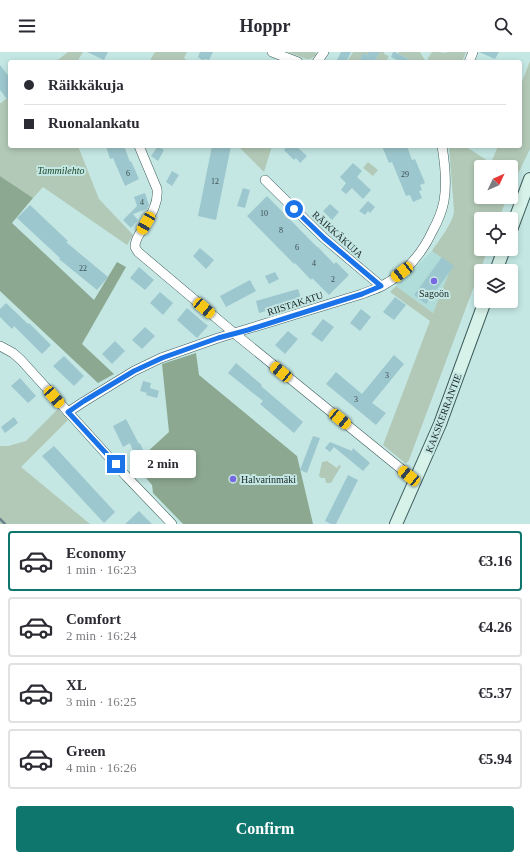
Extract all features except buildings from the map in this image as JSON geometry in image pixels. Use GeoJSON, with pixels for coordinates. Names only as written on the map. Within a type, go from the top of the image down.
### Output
{"type":"FeatureCollection","features":[{"type":"Feature","properties":{"kind":"main road"},"geometry":{"type":"LineString","coordinates":[[518,212],[530,179]]}},
{"type":"Feature","properties":{"kind":"main road","name":"KAKSKERRANTIE"},"geometry":{"type":"LineString","coordinates":[[396,524],[440,424],[482,308]]}},
{"type":"Feature","properties":{"kind":"street"},"geometry":{"type":"LineString","coordinates":[[272,52],[293,60]]}},
{"type":"Feature","properties":{"kind":"street"},"geometry":{"type":"LineString","coordinates":[[140,148],[157,189],[158,196],[154,210],[135,241],[134,247],[138,252],[234,334],[416,481]]}},
{"type":"Feature","properties":{"kind":"street","name":"RIISTAKATU"},"geometry":{"type":"LineString","coordinates":[[68,412],[102,390],[149,363],[234,334],[362,294],[392,280],[422,252],[441,213],[445,188],[442,148]]}},
{"type":"Feature","properties":{"kind":"street","name":"RÄIKKÄKUJA"},"geometry":{"type":"LineString","coordinates":[[265,180],[324,238],[381,286]]}},
{"type":"Feature","properties":{"kind":"street"},"geometry":{"type":"LineString","coordinates":[[0,346],[13,353],[21,360],[172,524]]}},
{"type":"Feature","properties":{"kind":"shaded area"},"geometry":{"type":"Polygon","coordinates":[[[432,251],[452,265],[433,313],[396,286],[432,251]]]}},
{"type":"Feature","properties":{"kind":"green space"},"geometry":{"type":"Polygon","coordinates":[[[68,52],[83,52],[78,60],[58,60],[68,52]]]}},
{"type":"Feature","properties":{"kind":"green space"},"geometry":{"type":"Polygon","coordinates":[[[155,52],[187,52],[184,58],[186,60],[150,60],[155,52]]]}},
{"type":"Feature","properties":{"kind":"green space"},"geometry":{"type":"Polygon","coordinates":[[[287,52],[315,52],[318,56],[317,58],[315,56],[307,59],[287,52]]]}},
{"type":"Feature","properties":{"kind":"green space"},"geometry":{"type":"Polygon","coordinates":[[[353,52],[369,52],[367,55],[363,54],[360,60],[348,60],[353,52]]]}},
{"type":"Feature","properties":{"kind":"green space"},"geometry":{"type":"Polygon","coordinates":[[[378,52],[384,52],[384,54],[389,56],[387,60],[375,60],[379,53],[378,52]]]}},
{"type":"Feature","properties":{"kind":"green space"},"geometry":{"type":"Polygon","coordinates":[[[399,52],[420,52],[425,60],[408,60],[409,59],[398,54],[399,52]]]}},
{"type":"Feature","properties":{"kind":"green space"},"geometry":{"type":"Polygon","coordinates":[[[432,52],[466,52],[463,60],[428,60],[432,52]]]}},
{"type":"Feature","properties":{"kind":"green space"},"geometry":{"type":"Polygon","coordinates":[[[530,61],[530,149],[518,174],[518,160],[492,160],[497,148],[522,148],[522,82],[530,61]]]}},
{"type":"Feature","properties":{"kind":"green space","name":"Tammilehto"},"geometry":{"type":"Polygon","coordinates":[[[8,98],[8,148],[79,148],[99,199],[133,235],[127,245],[43,187],[33,198],[0,176],[1,103],[8,98]]]}},
{"type":"Feature","properties":{"kind":"green space"},"geometry":{"type":"Polygon","coordinates":[[[240,148],[271,148],[264,172],[240,148]]]}},
{"type":"Feature","properties":{"kind":"green space"},"geometry":{"type":"Polygon","coordinates":[[[449,148],[468,148],[486,160],[474,160],[474,204],[504,204],[502,212],[474,212],[474,256],[485,256],[482,264],[474,264],[474,286],[409,460],[405,463],[383,445],[430,321],[390,292],[396,286],[433,313],[452,265],[432,251],[452,220],[454,210],[449,148]]]}},
{"type":"Feature","properties":{"kind":"green space"},"geometry":{"type":"Polygon","coordinates":[[[368,162],[378,170],[373,176],[363,168],[368,162]]]}},
{"type":"Feature","properties":{"kind":"green space"},"geometry":{"type":"Polygon","coordinates":[[[0,176],[33,198],[12,223],[94,300],[117,262],[126,267],[82,344],[114,374],[98,383],[0,291],[0,176]]]}},
{"type":"Feature","properties":{"kind":"green space"},"geometry":{"type":"Polygon","coordinates":[[[196,353],[199,375],[297,456],[313,524],[183,524],[153,493],[152,485],[134,464],[169,432],[162,364],[196,353]]]}},
{"type":"Feature","properties":{"kind":"green space"},"geometry":{"type":"Polygon","coordinates":[[[58,409],[68,420],[21,467],[90,524],[0,524],[0,446],[8,446],[26,441],[58,409]]]}},
{"type":"Feature","properties":{"kind":"green space"},"geometry":{"type":"Polygon","coordinates":[[[327,461],[337,468],[339,465],[341,466],[331,483],[326,483],[325,478],[321,478],[319,476],[322,462],[327,461]]]}},
{"type":"Feature","properties":{"kind":"waterway"},"geometry":{"type":"LineString","coordinates":[[0,519],[5,524]]}},
{"type":"Feature","properties":{"kind":"place","name":"Sagoön"},"geometry":{"type":"Point","coordinates":[434,281]}},
{"type":"Feature","properties":{"kind":"place","name":"Halvarinmäki"},"geometry":{"type":"Point","coordinates":[233,479]}},
{"type":"Feature","properties":{"kind":"route"},"geometry":{"type":"LineString","coordinates":[[116,464],[68,412],[149,363],[218,338],[337,302],[381,286],[324,238],[294,209]]}}]}
